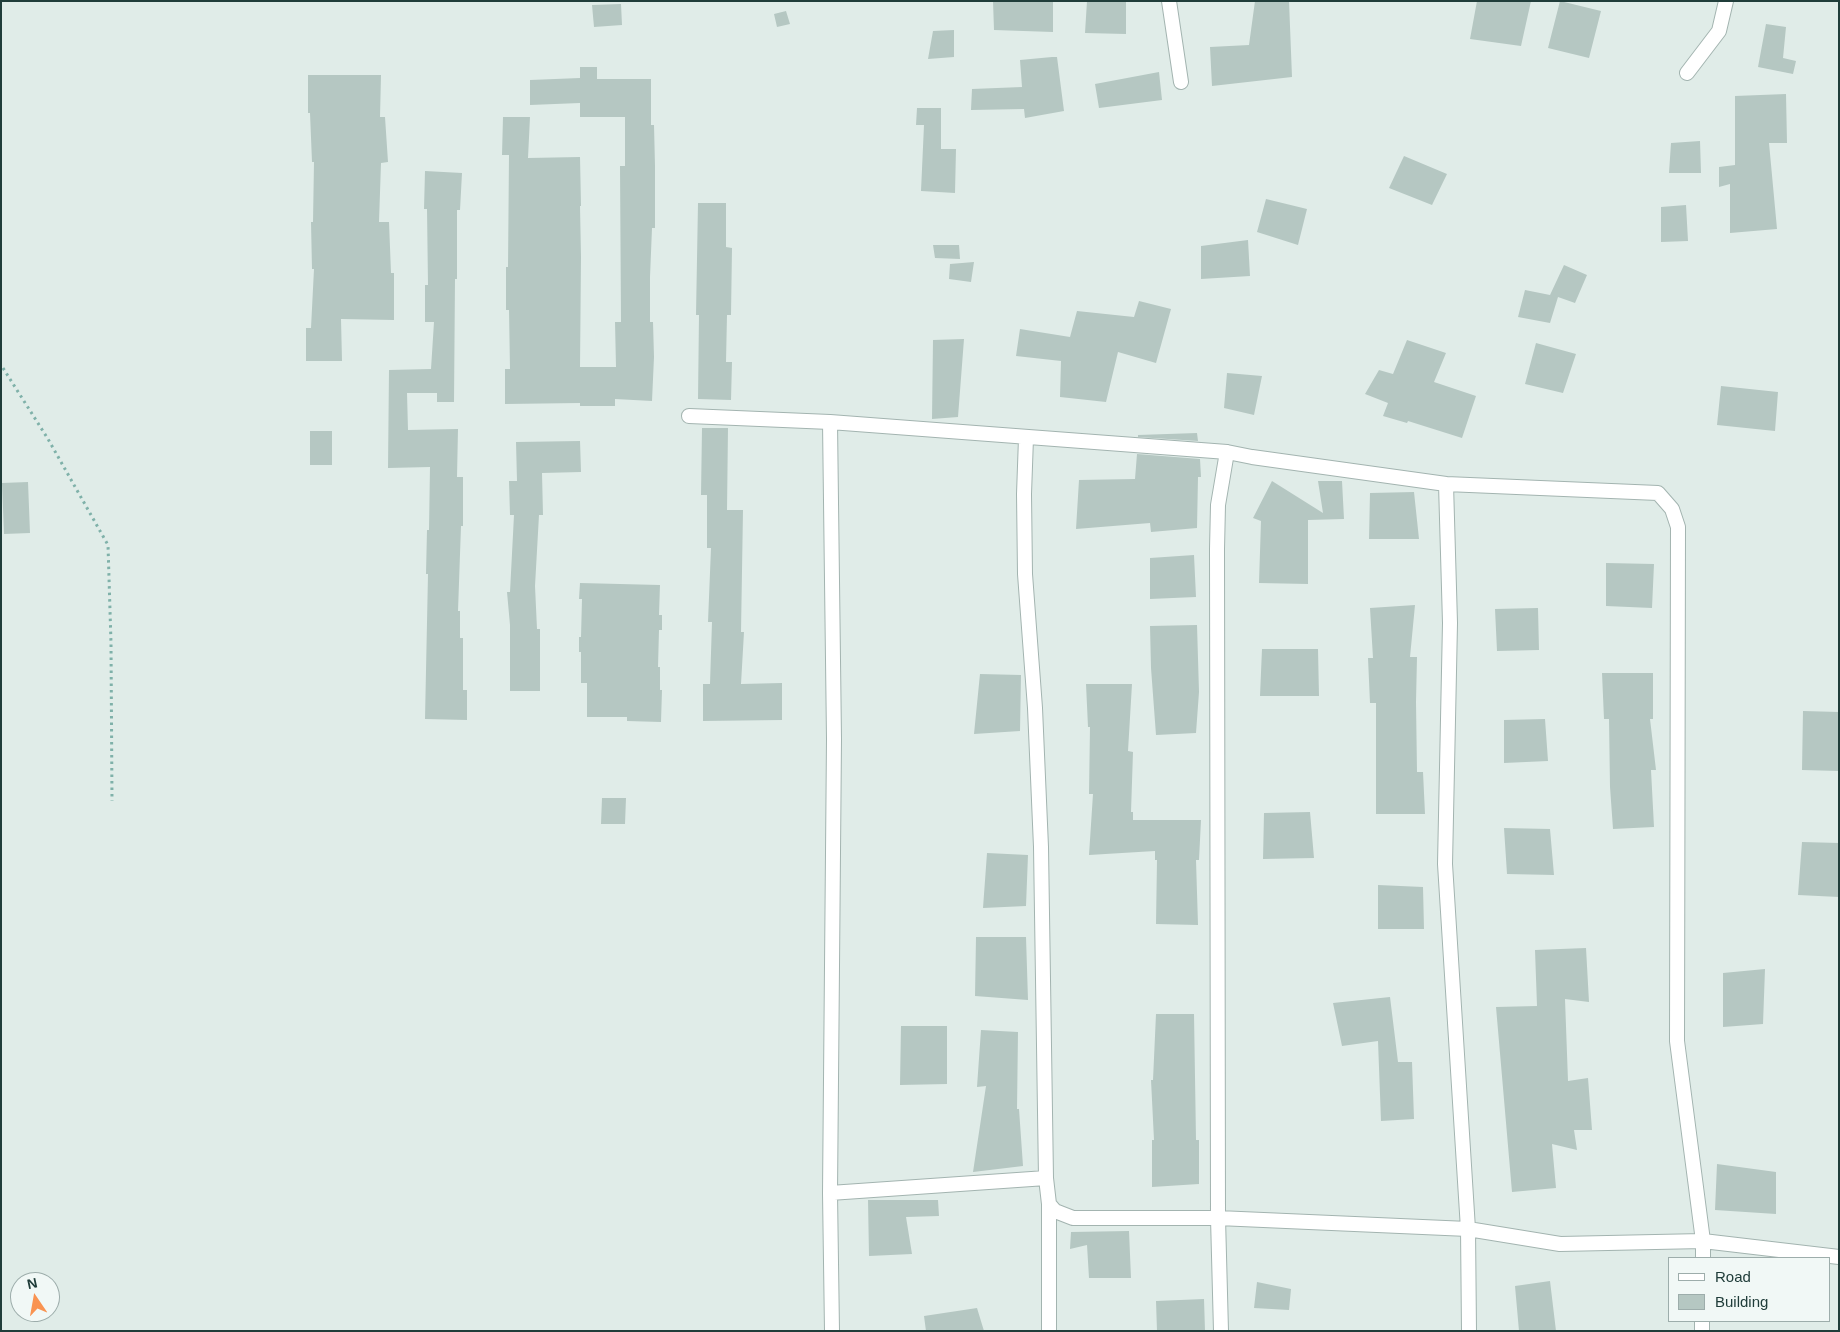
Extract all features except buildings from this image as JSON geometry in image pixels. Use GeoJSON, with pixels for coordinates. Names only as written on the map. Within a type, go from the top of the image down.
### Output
{"type":"FeatureCollection","features":[{"type":"Feature","properties":{"kind":"street"},"geometry":{"type":"LineString","coordinates":[[1169,1],[1181,82]]}},
{"type":"Feature","properties":{"kind":"street"},"geometry":{"type":"LineString","coordinates":[[1686,73],[1719,31],[1726,1]]}},
{"type":"Feature","properties":{"kind":"street"},"geometry":{"type":"LineString","coordinates":[[689,416],[830,422],[1227,452],[1446,484],[1658,493],[1672,508],[1678,527],[1677,1041],[1703,1241],[1703,1257]]}},
{"type":"Feature","properties":{"kind":"street"},"geometry":{"type":"LineString","coordinates":[[830,422],[834,739],[830,1194],[832,1331]]}},
{"type":"Feature","properties":{"kind":"street"},"geometry":{"type":"LineString","coordinates":[[1026,438],[1024,494],[1025,574],[1035,708],[1040,847],[1046,1178],[1049,1204],[1049,1331]]}},
{"type":"Feature","properties":{"kind":"street"},"geometry":{"type":"LineString","coordinates":[[1221,1331],[1218,1218],[1217,549],[1218,505],[1227,452]]}},
{"type":"Feature","properties":{"kind":"street"},"geometry":{"type":"LineString","coordinates":[[1446,484],[1450,623],[1445,864],[1468,1229],[1469,1331]]}},
{"type":"Feature","properties":{"kind":"street"},"geometry":{"type":"LineString","coordinates":[[830,1194],[1046,1178]]}},
{"type":"Feature","properties":{"kind":"street"},"geometry":{"type":"LineString","coordinates":[[1049,1204],[1056,1211],[1073,1218],[1218,1218],[1468,1229],[1560,1244],[1703,1241],[1839,1257]]}},
{"type":"Feature","properties":{"kind":"path"},"geometry":{"type":"LineString","coordinates":[[4,368],[48,438],[108,545],[112,801]]}}]}
